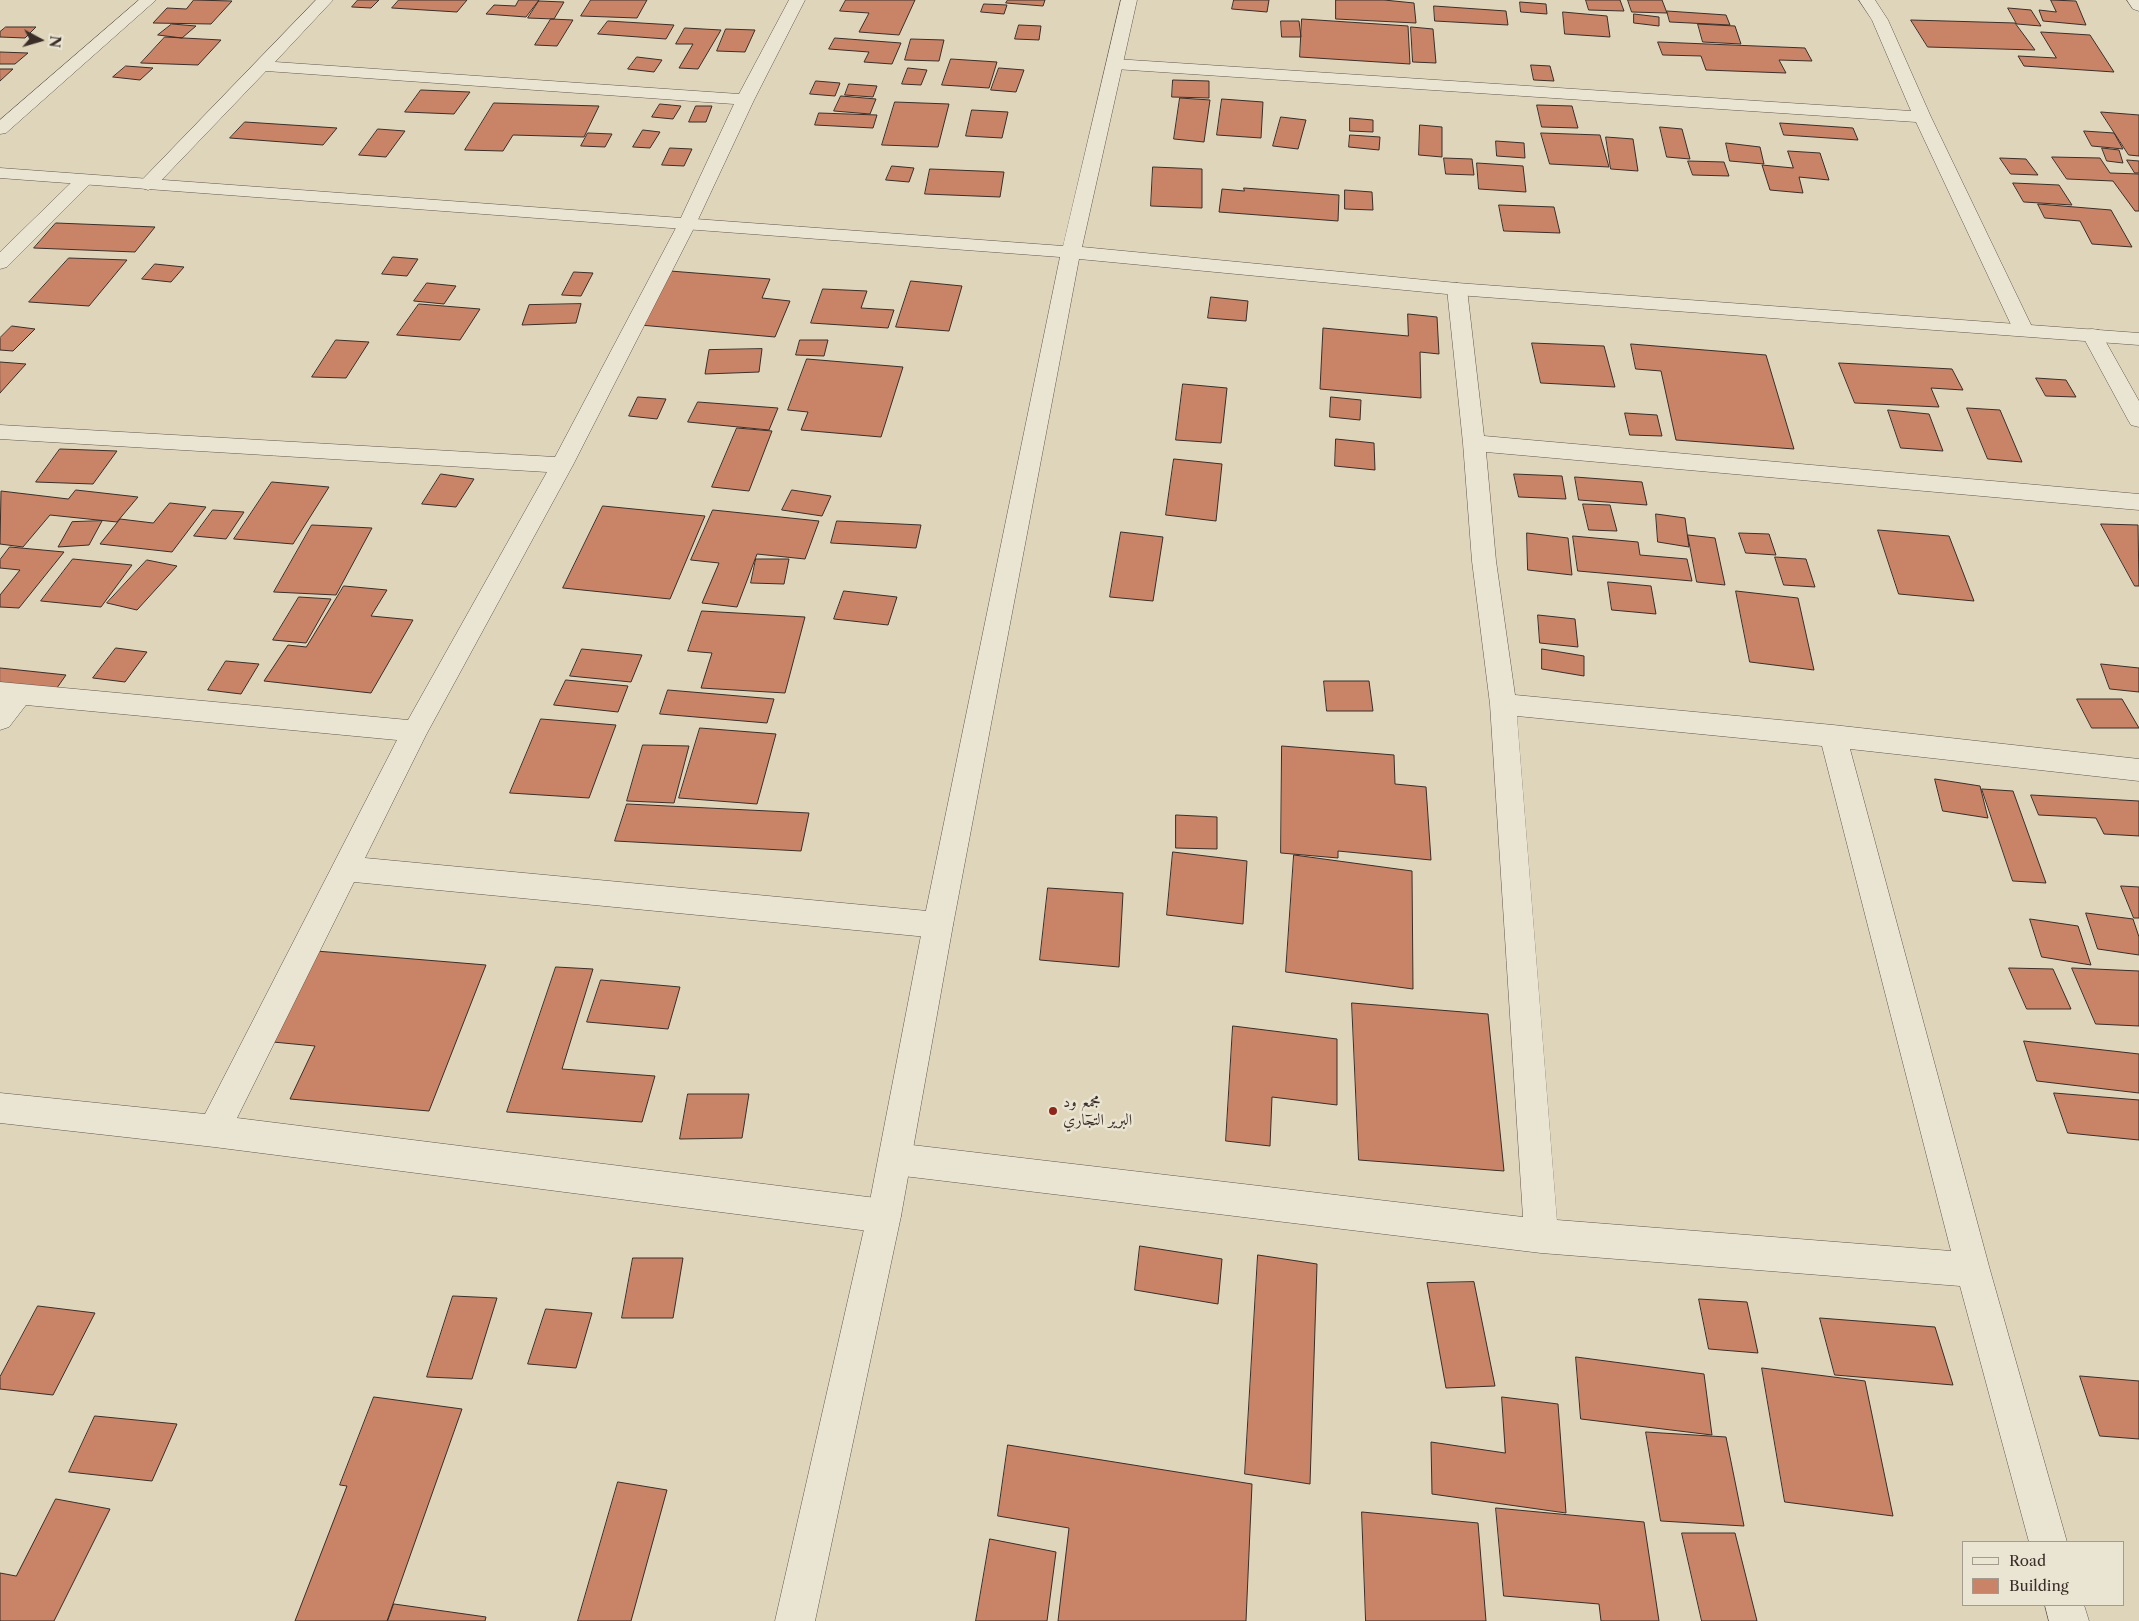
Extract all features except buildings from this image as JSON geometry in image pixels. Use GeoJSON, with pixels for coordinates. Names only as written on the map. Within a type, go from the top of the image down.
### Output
{"type":"FeatureCollection","features":[{"type":"Feature","properties":{"kind":"street"},"geometry":{"type":"LineString","coordinates":[[0,129],[148,0]]}},
{"type":"Feature","properties":{"kind":"street"},"geometry":{"type":"LineString","coordinates":[[148,184],[325,0]]}},
{"type":"Feature","properties":{"kind":"street"},"geometry":{"type":"LineString","coordinates":[[214,1131],[415,731],[562,465],[687,224],[745,100],[798,0]]}},
{"type":"Feature","properties":{"kind":"street"},"geometry":{"type":"LineString","coordinates":[[795,1621],[884,1216],[938,926],[1071,252],[1129,0]]}},
{"type":"Feature","properties":{"kind":"street"},"geometry":{"type":"LineString","coordinates":[[1867,0],[1880,20],[1922,117],[2023,329]]}},
{"type":"Feature","properties":{"kind":"street"},"geometry":{"type":"LineString","coordinates":[[2135,0],[2139,6]]}},
{"type":"Feature","properties":{"kind":"street"},"geometry":{"type":"LineString","coordinates":[[1115,64],[1922,117]]}},
{"type":"Feature","properties":{"kind":"street"},"geometry":{"type":"LineString","coordinates":[[262,66],[745,100]]}},
{"type":"Feature","properties":{"kind":"street"},"geometry":{"type":"LineString","coordinates":[[0,173],[1071,252],[1457,289],[2139,339]]}},
{"type":"Feature","properties":{"kind":"street"},"geometry":{"type":"LineString","coordinates":[[0,262],[84,180]]}},
{"type":"Feature","properties":{"kind":"street"},"geometry":{"type":"LineString","coordinates":[[1457,289],[1474,443],[1484,561],[1503,704],[1541,1236]]}},
{"type":"Feature","properties":{"kind":"street"},"geometry":{"type":"LineString","coordinates":[[2092,335],[2139,420]]}},
{"type":"Feature","properties":{"kind":"street"},"geometry":{"type":"LineString","coordinates":[[0,432],[562,465]]}},
{"type":"Feature","properties":{"kind":"street"},"geometry":{"type":"LineString","coordinates":[[1474,443],[2139,502]]}},
{"type":"Feature","properties":{"kind":"street"},"geometry":{"type":"LineString","coordinates":[[0,720],[10,693],[415,731]]}},
{"type":"Feature","properties":{"kind":"street"},"geometry":{"type":"LineString","coordinates":[[1503,704],[1833,736],[2139,770]]}},
{"type":"Feature","properties":{"kind":"street"},"geometry":{"type":"LineString","coordinates":[[1833,736],[1973,1270],[2048,1541]]}},
{"type":"Feature","properties":{"kind":"street"},"geometry":{"type":"LineString","coordinates":[[347,869],[938,926]]}},
{"type":"Feature","properties":{"kind":"street"},"geometry":{"type":"LineString","coordinates":[[0,1108],[214,1131],[884,1216]]}},
{"type":"Feature","properties":{"kind":"street"},"geometry":{"type":"LineString","coordinates":[[895,1159],[1541,1236],[1973,1270]]}},
{"type":"Feature","properties":{"kind":"street"},"geometry":{"type":"LineString","coordinates":[[2065,1606],[2069,1621]]}},
{"type":"Feature","properties":{"kind":"place","name":"مجمع ود البرير التجاري"},"geometry":{"type":"Point","coordinates":[1053,1111]}}]}
